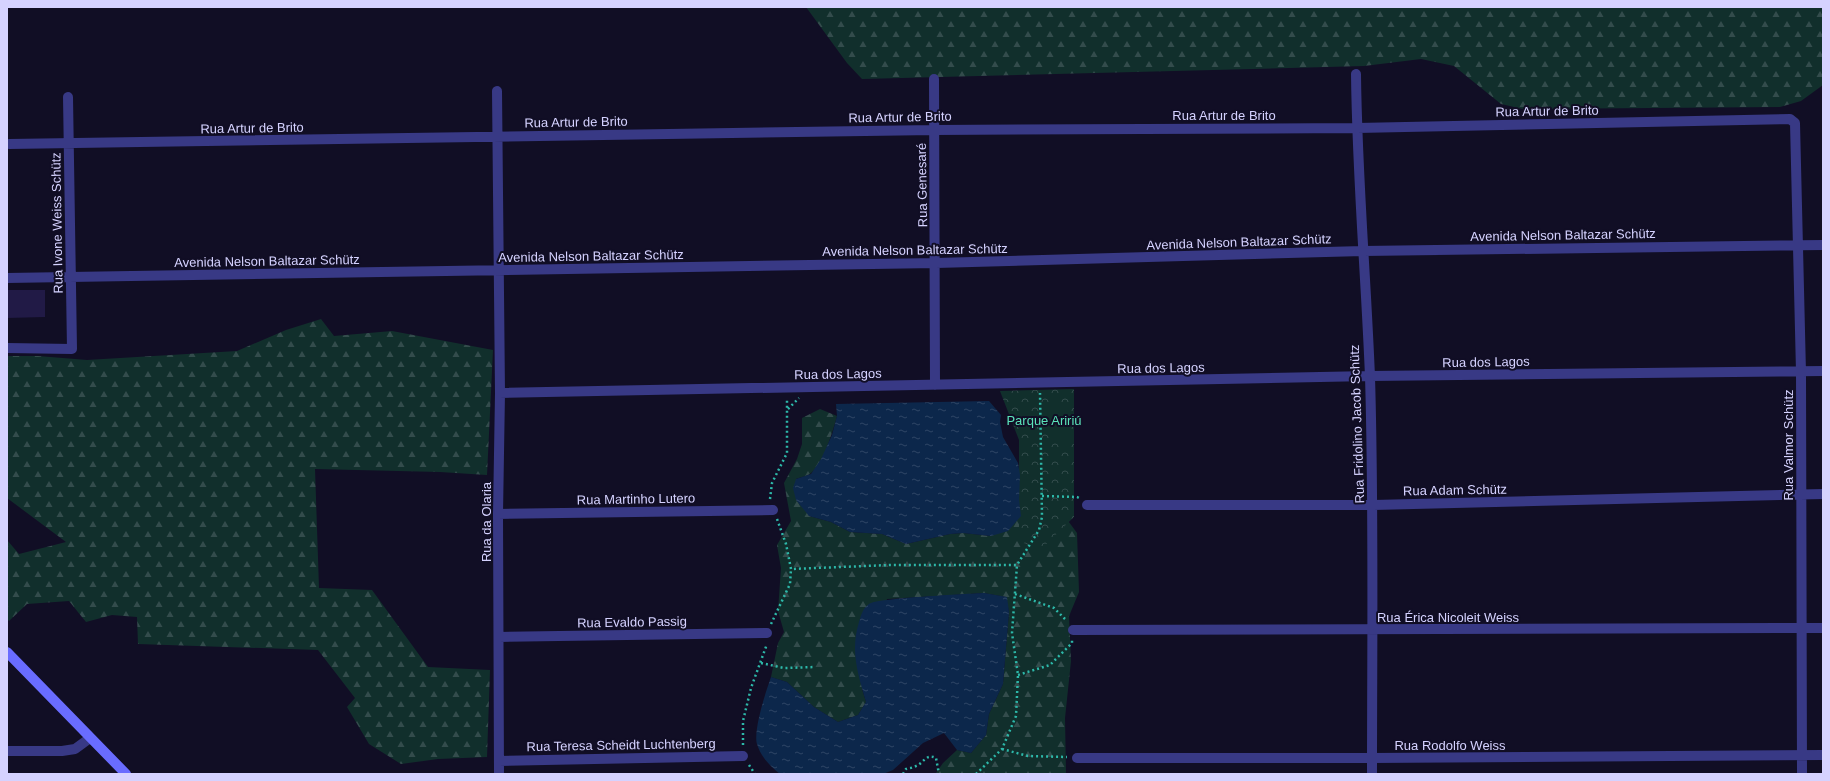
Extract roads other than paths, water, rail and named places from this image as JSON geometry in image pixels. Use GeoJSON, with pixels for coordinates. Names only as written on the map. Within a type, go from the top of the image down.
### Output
{"type":"FeatureCollection","features":[{"type":"Feature","properties":{"kind":"main road"},"geometry":{"type":"LineString","coordinates":[[7,652],[126,774]]}},
{"type":"Feature","properties":{"kind":"street","name":"Rua Fridolino Jacob Schütz"},"geometry":{"type":"LineString","coordinates":[[1356,74],[1357,128],[1370,376],[1373,505],[1374,630],[1372,774]]}},
{"type":"Feature","properties":{"kind":"street","name":"Rua Genesaré"},"geometry":{"type":"LineString","coordinates":[[934,79],[936,263],[935,386]]}},
{"type":"Feature","properties":{"kind":"street","name":"Rua da Olaria"},"geometry":{"type":"LineString","coordinates":[[497,91],[500,393],[498,514],[499,774]]}},
{"type":"Feature","properties":{"kind":"street","name":"Rua Ivone Weiss Schütz"},"geometry":{"type":"LineString","coordinates":[[7,348],[72,349],[68,97]]}},
{"type":"Feature","properties":{"kind":"street","name":"Rua Artur de Brito"},"geometry":{"type":"LineString","coordinates":[[9,144],[934,130],[1357,128],[1790,119]]}},
{"type":"Feature","properties":{"kind":"street","name":"Rua Valmor Schütz"},"geometry":{"type":"LineString","coordinates":[[1790,119],[1795,123],[1801,372],[1803,628],[1802,774]]}},
{"type":"Feature","properties":{"kind":"street","name":"Avenida Nelson Baltazar Schütz"},"geometry":{"type":"LineString","coordinates":[[7,278],[936,263],[1364,251],[1823,245]]}},
{"type":"Feature","properties":{"kind":"street","name":"Rua dos Lagos"},"geometry":{"type":"LineString","coordinates":[[500,393],[935,386],[1370,376],[1823,371]]}},
{"type":"Feature","properties":{"kind":"street","name":"Rua Adam Schütz"},"geometry":{"type":"LineString","coordinates":[[1087,504],[1373,505],[1823,494]]}},
{"type":"Feature","properties":{"kind":"street","name":"Rua Martinho Lutero"},"geometry":{"type":"LineString","coordinates":[[498,514],[773,510]]}},
{"type":"Feature","properties":{"kind":"street","name":"Rua Érica Nicoleit Weiss"},"geometry":{"type":"LineString","coordinates":[[1073,630],[1823,628]]}},
{"type":"Feature","properties":{"kind":"street","name":"Rua Evaldo Passig"},"geometry":{"type":"LineString","coordinates":[[499,637],[767,633]]}},
{"type":"Feature","properties":{"kind":"street"},"geometry":{"type":"LineString","coordinates":[[7,751],[75,749],[90,738]]}},
{"type":"Feature","properties":{"kind":"street","name":"Rua Rodolfo Weiss"},"geometry":{"type":"LineString","coordinates":[[1077,758],[1823,755]]}},
{"type":"Feature","properties":{"kind":"street","name":"Rua Teresa Scheidt Luchtenberg"},"geometry":{"type":"LineString","coordinates":[[499,761],[743,756]]}},
{"type":"Feature","properties":{"kind":"water"},"geometry":{"type":"Polygon","coordinates":[[[989,401],[1001,415],[1000,422],[1003,437],[1018,463],[1020,475],[1019,500],[1021,516],[1008,531],[991,536],[963,533],[950,534],[906,544],[882,534],[850,532],[831,522],[809,516],[796,500],[793,488],[796,479],[811,474],[821,459],[832,435],[837,416],[836,404],[989,401]]]}},
{"type":"Feature","properties":{"kind":"water"},"geometry":{"type":"Polygon","coordinates":[[[984,593],[1007,597],[1009,612],[1003,684],[989,714],[986,735],[971,753],[957,750],[944,733],[923,743],[893,770],[883,774],[780,774],[766,761],[759,749],[756,738],[761,711],[771,677],[787,682],[814,707],[838,722],[858,715],[866,702],[856,662],[855,643],[856,633],[861,617],[869,604],[888,600],[984,593]]]}},
{"type":"Feature","properties":{"kind":"park label","name":"Parque Aririú"},"geometry":{"type":"Point","coordinates":[1044,420]}}]}
